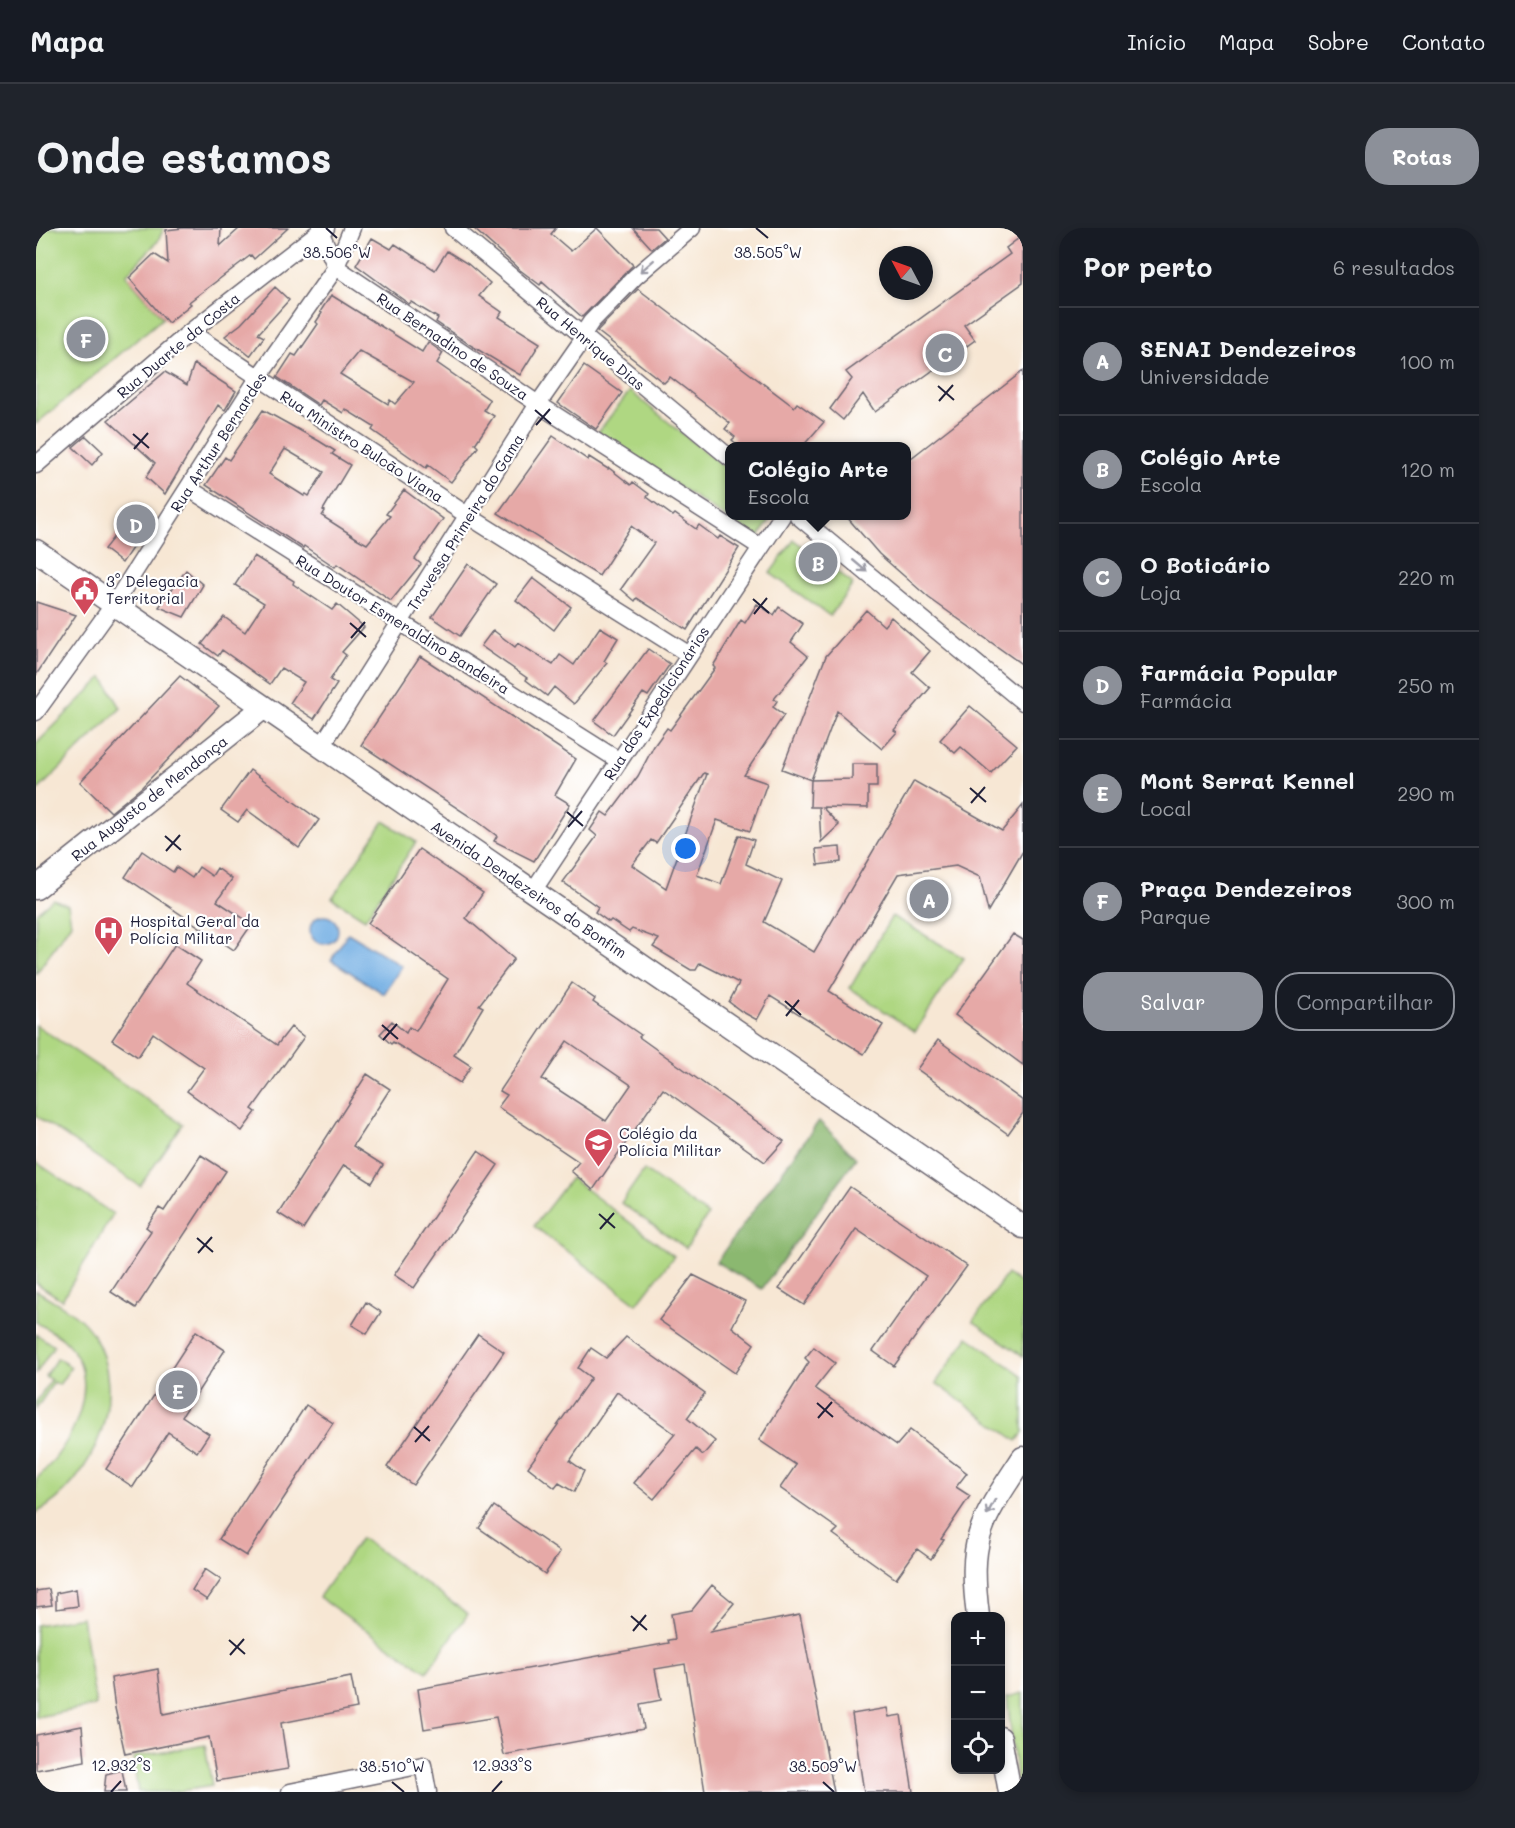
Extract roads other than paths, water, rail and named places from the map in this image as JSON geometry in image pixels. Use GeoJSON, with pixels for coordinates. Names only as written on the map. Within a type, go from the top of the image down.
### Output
{"type":"FeatureCollection","features":[{"type":"Feature","properties":{"kind":"main road","name":"Avenida Dendezeiros do Bonfim"},"geometry":{"type":"LineString","coordinates":[[36,551],[1023,1227]]}},
{"type":"Feature","properties":{"kind":"main road","name":"Rua Augusto de Mendonça"},"geometry":{"type":"LineString","coordinates":[[36,888],[263,708]]}},
{"type":"Feature","properties":{"kind":"main road"},"geometry":{"type":"LineString","coordinates":[[977,1612],[974,1584],[977,1539],[989,1508],[1023,1458]]}},
{"type":"Feature","properties":{"kind":"main road"},"geometry":{"type":"LineString","coordinates":[[1005,1765],[1010,1792]]}},
{"type":"Feature","properties":{"kind":"street","name":"Rua Arthur Bernardes"},"geometry":{"type":"LineString","coordinates":[[36,712],[114,604],[258,378],[336,267],[352,228]]}},
{"type":"Feature","properties":{"kind":"street","name":"Rua Henrique Dias"},"geometry":{"type":"LineString","coordinates":[[454,228],[725,455]]}},
{"type":"Feature","properties":{"kind":"street","name":"Travessa Primeira do Gama"},"geometry":{"type":"LineString","coordinates":[[321,747],[470,517],[538,404],[584,338],[585,330],[635,277],[692,228]]}},
{"type":"Feature","properties":{"kind":"street"},"geometry":{"type":"LineString","coordinates":[[322,229],[336,267]]}},
{"type":"Feature","properties":{"kind":"street","name":"Rua Duarte da Costa"},"geometry":{"type":"LineString","coordinates":[[36,465],[190,332],[322,229]]}},
{"type":"Feature","properties":{"kind":"street","name":"Rua Bernadino de Souza"},"geometry":{"type":"LineString","coordinates":[[336,267],[538,404],[759,546]]}},
{"type":"Feature","properties":{"kind":"street","name":"Rua Ministro Bulcão Viana"},"geometry":{"type":"LineString","coordinates":[[190,332],[470,517],[688,654]]}},
{"type":"Feature","properties":{"kind":"street","name":"Rua Doutor Esmeraldino Bandeira"},"geometry":{"type":"LineString","coordinates":[[188,488],[618,760]]}},
{"type":"Feature","properties":{"kind":"street","name":"Rua dos Expedicionários"},"geometry":{"type":"LineString","coordinates":[[533,891],[759,546],[779,520]]}},
{"type":"Feature","properties":{"kind":"street"},"geometry":{"type":"LineString","coordinates":[[803,520],[1023,702]]}},
{"type":"Feature","properties":{"kind":"street"},"geometry":{"type":"LineString","coordinates":[[290,1792],[345,1787],[423,1765],[428,1792]]}},
{"type":"Feature","properties":{"kind":"water"},"geometry":{"type":"Polygon","coordinates":[[[324,916],[334,920],[338,930],[334,940],[324,944],[314,940],[310,930],[314,920],[324,916]]]}},
{"type":"Feature","properties":{"kind":"water"},"geometry":{"type":"Polygon","coordinates":[[[348,933],[402,966],[384,994],[331,960],[348,933]]]}},
{"type":"Feature","properties":{"kind":"place","name":"Praça Dendezeiros"},"geometry":{"type":"Point","coordinates":[86,339]}},
{"type":"Feature","properties":{"kind":"place","name":"O Boticário"},"geometry":{"type":"Point","coordinates":[945,353]}},
{"type":"Feature","properties":{"kind":"place","name":"Farmácia Popular"},"geometry":{"type":"Point","coordinates":[136,524]}},
{"type":"Feature","properties":{"kind":"place","name":"Colégio Arte"},"geometry":{"type":"Point","coordinates":[818,562]}},
{"type":"Feature","properties":{"kind":"place","name":"3° Delegacia Territorial"},"geometry":{"type":"Point","coordinates":[85,616]}},
{"type":"Feature","properties":{"kind":"place","name":"SENAI Dendezeiros"},"geometry":{"type":"Point","coordinates":[929,899]}},
{"type":"Feature","properties":{"kind":"place","name":"Hospital Geral da Polícia Militar"},"geometry":{"type":"Point","coordinates":[109,956]}},
{"type":"Feature","properties":{"kind":"place","name":"Colégio da Polícia Militar"},"geometry":{"type":"Point","coordinates":[598,1168]}},
{"type":"Feature","properties":{"kind":"place","name":"Mont Serrat Kennel"},"geometry":{"type":"Point","coordinates":[178,1390]}}]}
